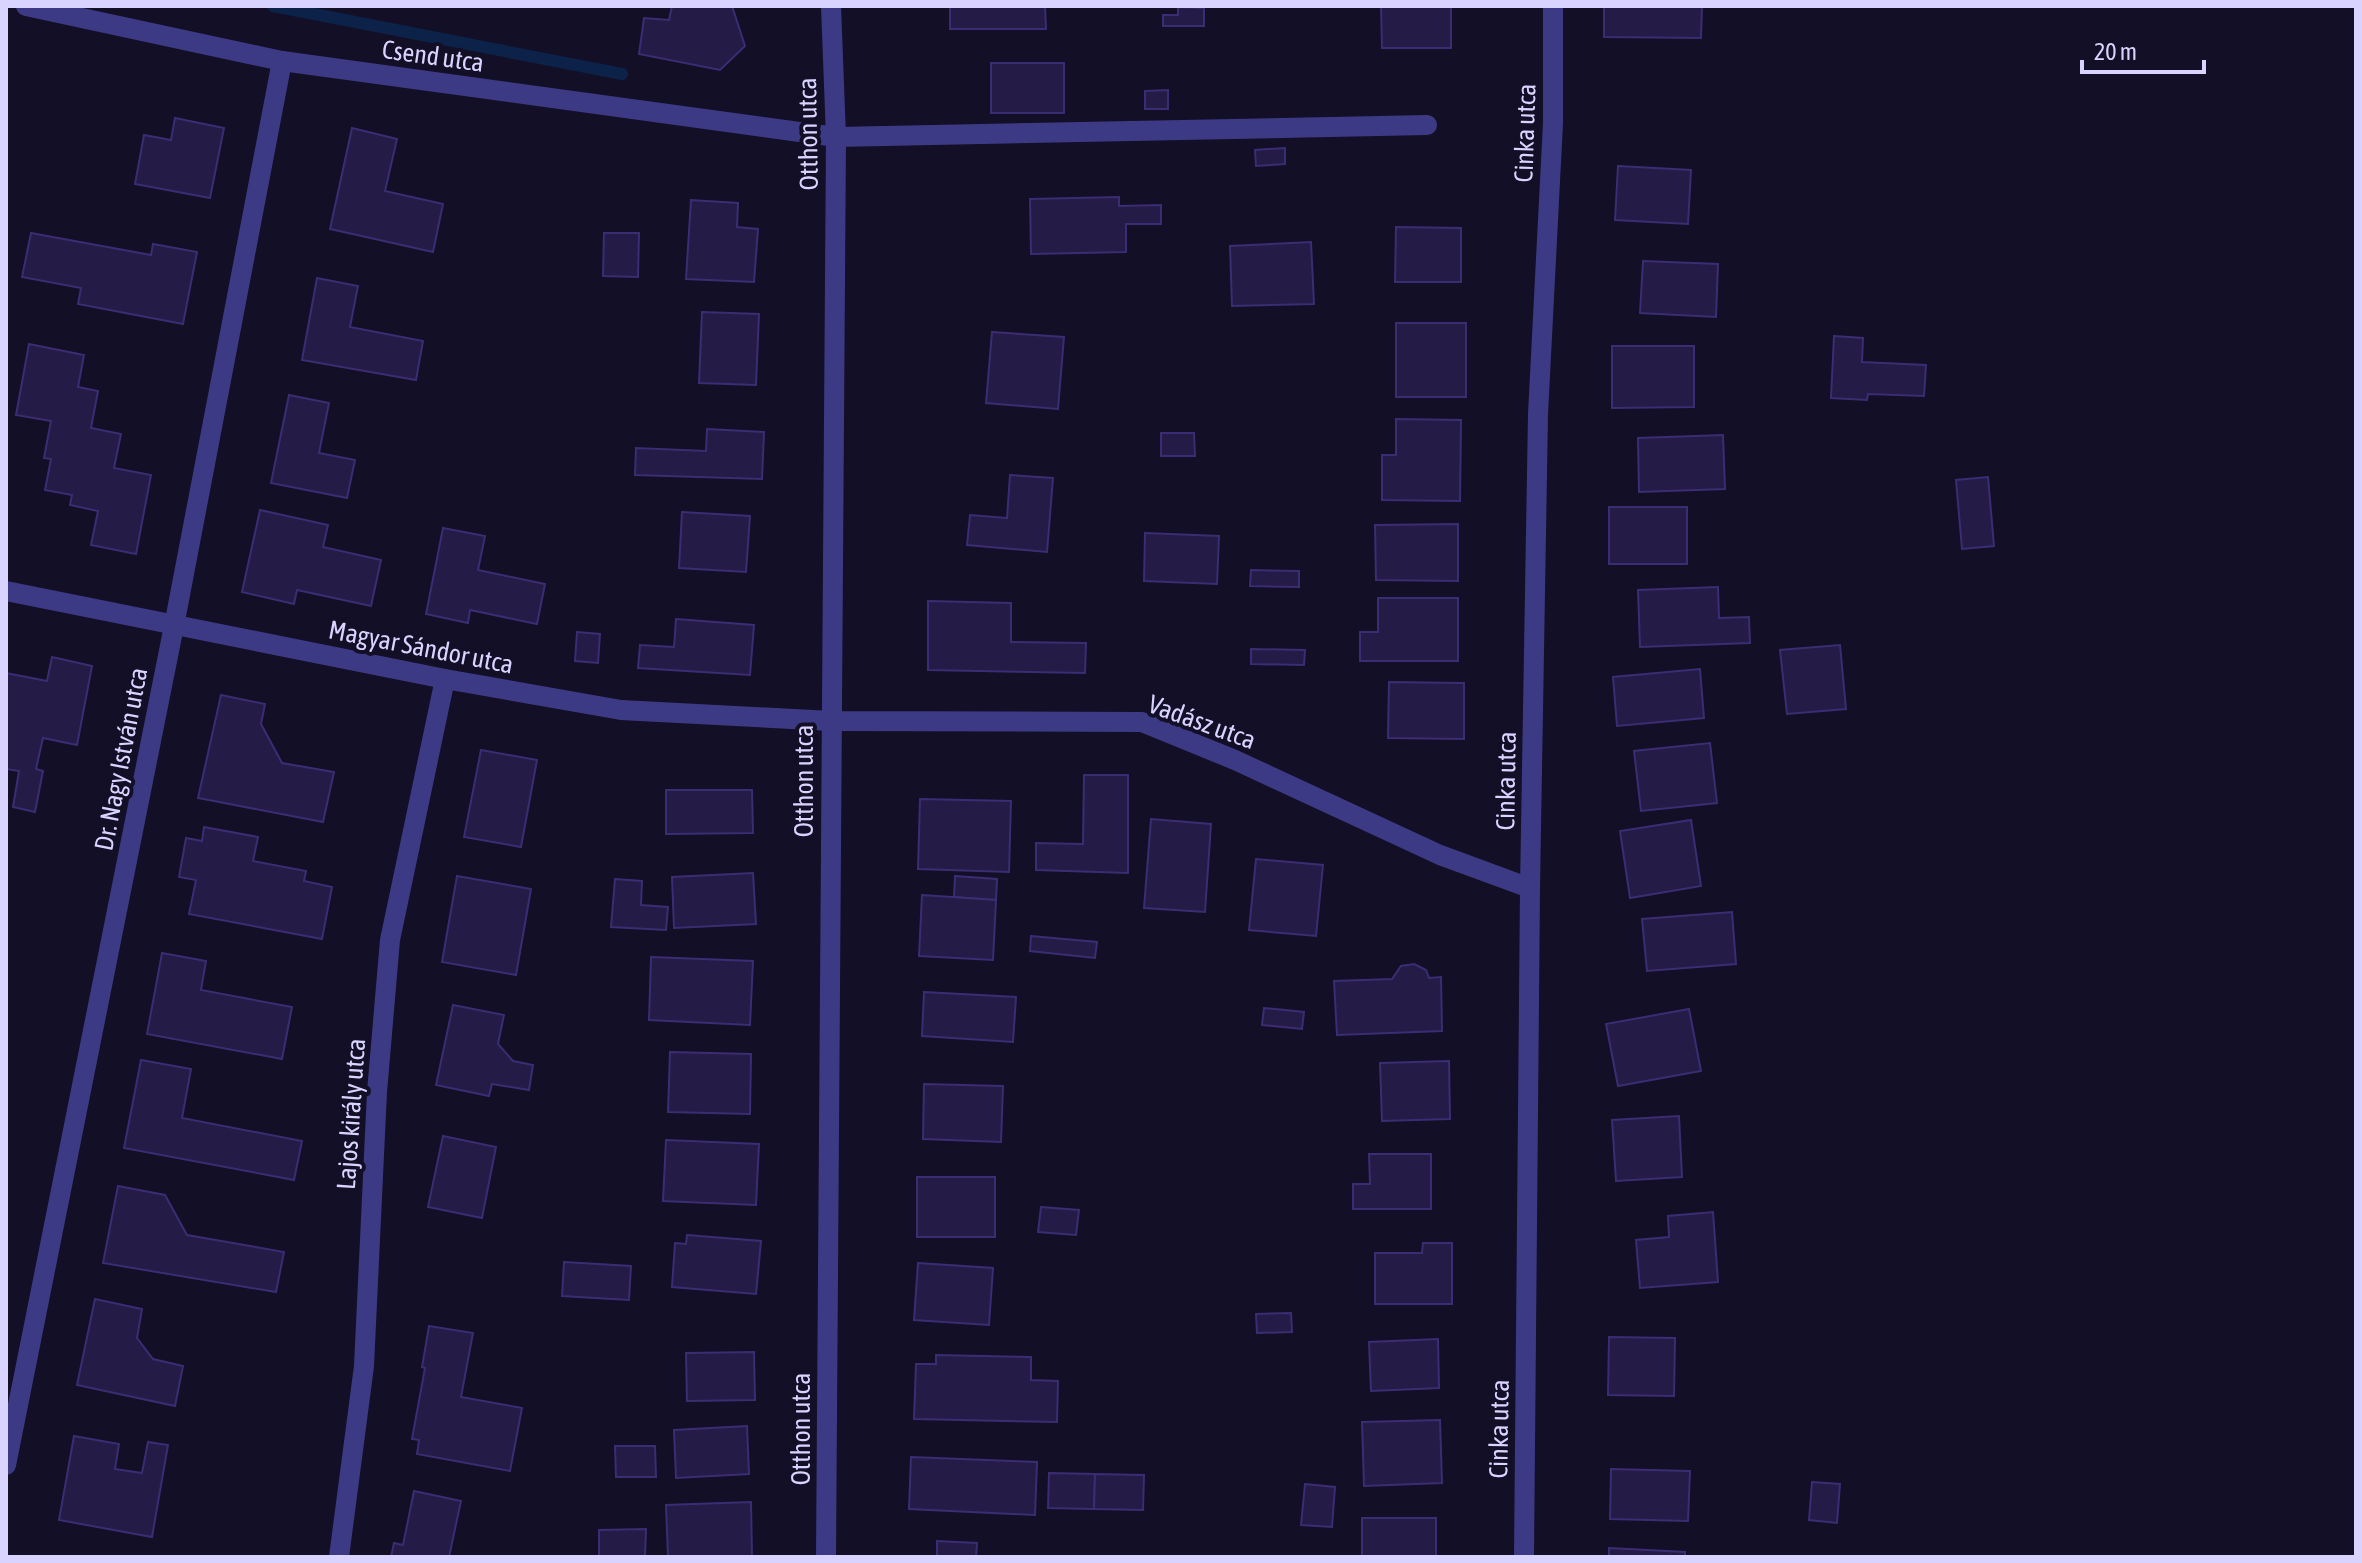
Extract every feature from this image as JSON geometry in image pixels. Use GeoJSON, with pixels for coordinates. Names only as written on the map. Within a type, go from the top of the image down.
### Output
{"type":"FeatureCollection","features":[{"type":"Feature","properties":{"kind":"street","name":"Csend utca"},"geometry":{"type":"LineString","coordinates":[[26,6],[282,61],[836,137],[1427,125]]}},
{"type":"Feature","properties":{"kind":"street","name":"Otthon utca"},"geometry":{"type":"LineString","coordinates":[[826,1557],[836,137],[831,6]]}},
{"type":"Feature","properties":{"kind":"street","name":"Cinka utca"},"geometry":{"type":"LineString","coordinates":[[1524,1557],[1538,414],[1553,123],[1553,6]]}},
{"type":"Feature","properties":{"kind":"street","name":"Dr. Nagy István utca"},"geometry":{"type":"LineString","coordinates":[[6,1465],[174,626],[282,61]]}},
{"type":"Feature","properties":{"kind":"street","name":"Magyar Sándor utca"},"geometry":{"type":"LineString","coordinates":[[6,591],[445,679],[621,710],[831,721]]}},
{"type":"Feature","properties":{"kind":"street","name":"Lajos király utca"},"geometry":{"type":"LineString","coordinates":[[339,1557],[364,1366],[377,1092],[390,940],[445,679]]}},
{"type":"Feature","properties":{"kind":"street","name":"Vadász utca"},"geometry":{"type":"LineString","coordinates":[[831,721],[1142,722],[1235,760],[1440,855],[1530,888]]}},
{"type":"Feature","properties":{"kind":"building"},"geometry":{"type":"Polygon","coordinates":[[[672,6],[732,6],[745,46],[720,70],[639,54],[644,18],[669,20],[672,6]]]}},
{"type":"Feature","properties":{"kind":"building"},"geometry":{"type":"Polygon","coordinates":[[[950,6],[1045,6],[1046,29],[950,29],[950,6]]]}},
{"type":"Feature","properties":{"kind":"building"},"geometry":{"type":"Polygon","coordinates":[[[1381,6],[1451,6],[1451,48],[1382,48],[1381,6]]]}},
{"type":"Feature","properties":{"kind":"building"},"geometry":{"type":"Polygon","coordinates":[[[1604,6],[1702,6],[1701,38],[1604,37],[1604,6]]]}},
{"type":"Feature","properties":{"kind":"building"},"geometry":{"type":"Polygon","coordinates":[[[1178,7],[1204,8],[1204,26],[1163,26],[1163,15],[1178,15],[1178,7]]]}},
{"type":"Feature","properties":{"kind":"building"},"geometry":{"type":"Polygon","coordinates":[[[991,63],[1064,63],[1064,113],[991,113],[991,63]]]}},
{"type":"Feature","properties":{"kind":"building"},"geometry":{"type":"Polygon","coordinates":[[[1168,90],[1168,109],[1145,109],[1145,91],[1168,90]]]}},
{"type":"Feature","properties":{"kind":"building"},"geometry":{"type":"Polygon","coordinates":[[[175,118],[224,128],[210,198],[135,184],[144,135],[171,140],[175,118]]]}},
{"type":"Feature","properties":{"kind":"building"},"geometry":{"type":"Polygon","coordinates":[[[352,128],[397,139],[385,191],[443,204],[433,252],[330,229],[352,128]]]}},
{"type":"Feature","properties":{"kind":"building"},"geometry":{"type":"Polygon","coordinates":[[[1285,148],[1285,164],[1256,166],[1255,150],[1285,148]]]}},
{"type":"Feature","properties":{"kind":"building"},"geometry":{"type":"Polygon","coordinates":[[[1618,166],[1691,170],[1688,224],[1615,220],[1618,166]]]}},
{"type":"Feature","properties":{"kind":"building"},"geometry":{"type":"Polygon","coordinates":[[[1119,197],[1119,206],[1161,205],[1161,224],[1126,224],[1126,252],[1031,254],[1030,199],[1119,197]]]}},
{"type":"Feature","properties":{"kind":"building"},"geometry":{"type":"Polygon","coordinates":[[[691,200],[738,203],[737,227],[758,229],[754,282],[686,279],[691,200]]]}},
{"type":"Feature","properties":{"kind":"building"},"geometry":{"type":"Polygon","coordinates":[[[1396,227],[1461,228],[1461,282],[1395,282],[1396,227]]]}},
{"type":"Feature","properties":{"kind":"building"},"geometry":{"type":"Polygon","coordinates":[[[31,233],[151,255],[153,244],[197,252],[183,324],[78,304],[81,288],[22,277],[31,233]]]}},
{"type":"Feature","properties":{"kind":"building"},"geometry":{"type":"Polygon","coordinates":[[[604,233],[639,233],[638,277],[603,276],[604,233]]]}},
{"type":"Feature","properties":{"kind":"building"},"geometry":{"type":"Polygon","coordinates":[[[1311,242],[1314,304],[1232,306],[1230,246],[1311,242]]]}},
{"type":"Feature","properties":{"kind":"building"},"geometry":{"type":"Polygon","coordinates":[[[1643,261],[1718,264],[1716,317],[1640,313],[1643,261]]]}},
{"type":"Feature","properties":{"kind":"building"},"geometry":{"type":"Polygon","coordinates":[[[317,278],[358,286],[350,327],[423,341],[416,380],[302,360],[317,278]]]}},
{"type":"Feature","properties":{"kind":"building"},"geometry":{"type":"Polygon","coordinates":[[[702,312],[759,314],[756,385],[699,383],[702,312]]]}},
{"type":"Feature","properties":{"kind":"building"},"geometry":{"type":"Polygon","coordinates":[[[1396,323],[1466,323],[1466,397],[1396,397],[1396,323]]]}},
{"type":"Feature","properties":{"kind":"building"},"geometry":{"type":"Polygon","coordinates":[[[992,332],[1064,337],[1058,409],[986,403],[992,332]]]}},
{"type":"Feature","properties":{"kind":"building"},"geometry":{"type":"Polygon","coordinates":[[[1834,336],[1863,338],[1862,362],[1926,365],[1924,396],[1868,394],[1867,400],[1831,398],[1834,336]]]}},
{"type":"Feature","properties":{"kind":"building"},"geometry":{"type":"Polygon","coordinates":[[[29,344],[84,355],[78,387],[98,391],[91,428],[121,434],[114,468],[151,475],[136,554],[91,545],[98,511],[70,505],[72,495],[45,490],[51,459],[44,458],[51,421],[16,415],[29,344]]]}},
{"type":"Feature","properties":{"kind":"building"},"geometry":{"type":"Polygon","coordinates":[[[1612,346],[1694,346],[1694,407],[1612,408],[1612,346]]]}},
{"type":"Feature","properties":{"kind":"building"},"geometry":{"type":"Polygon","coordinates":[[[289,395],[329,403],[319,453],[355,460],[347,498],[271,483],[289,395]]]}},
{"type":"Feature","properties":{"kind":"building"},"geometry":{"type":"Polygon","coordinates":[[[1396,419],[1461,420],[1460,501],[1382,500],[1382,455],[1396,455],[1396,419]]]}},
{"type":"Feature","properties":{"kind":"building"},"geometry":{"type":"Polygon","coordinates":[[[707,429],[764,432],[762,479],[635,475],[636,448],[706,451],[707,429]]]}},
{"type":"Feature","properties":{"kind":"building"},"geometry":{"type":"Polygon","coordinates":[[[1161,433],[1194,433],[1195,456],[1161,456],[1161,433]]]}},
{"type":"Feature","properties":{"kind":"building"},"geometry":{"type":"Polygon","coordinates":[[[1723,435],[1725,489],[1639,492],[1638,438],[1723,435]]]}},
{"type":"Feature","properties":{"kind":"building"},"geometry":{"type":"Polygon","coordinates":[[[1010,475],[1053,478],[1047,552],[967,545],[970,515],[1007,518],[1010,475]]]}},
{"type":"Feature","properties":{"kind":"building"},"geometry":{"type":"Polygon","coordinates":[[[1988,477],[1994,546],[1962,549],[1956,480],[1988,477]]]}},
{"type":"Feature","properties":{"kind":"building"},"geometry":{"type":"Polygon","coordinates":[[[1609,507],[1687,507],[1687,564],[1609,564],[1609,507]]]}},
{"type":"Feature","properties":{"kind":"building"},"geometry":{"type":"Polygon","coordinates":[[[260,510],[328,525],[323,547],[381,560],[371,606],[297,590],[294,604],[242,592],[260,510]]]}},
{"type":"Feature","properties":{"kind":"building"},"geometry":{"type":"Polygon","coordinates":[[[682,512],[750,516],[746,572],[679,568],[682,512]]]}},
{"type":"Feature","properties":{"kind":"building"},"geometry":{"type":"Polygon","coordinates":[[[1458,524],[1458,581],[1376,580],[1375,525],[1458,524]]]}},
{"type":"Feature","properties":{"kind":"building"},"geometry":{"type":"Polygon","coordinates":[[[443,528],[485,536],[478,570],[545,584],[537,624],[470,610],[468,623],[426,614],[443,528]]]}},
{"type":"Feature","properties":{"kind":"building"},"geometry":{"type":"Polygon","coordinates":[[[1145,533],[1219,536],[1217,584],[1144,581],[1145,533]]]}},
{"type":"Feature","properties":{"kind":"building"},"geometry":{"type":"Polygon","coordinates":[[[1251,570],[1299,571],[1299,587],[1250,586],[1251,570]]]}},
{"type":"Feature","properties":{"kind":"building"},"geometry":{"type":"Polygon","coordinates":[[[1718,587],[1719,618],[1749,617],[1750,643],[1640,647],[1638,590],[1718,587]]]}},
{"type":"Feature","properties":{"kind":"building"},"geometry":{"type":"Polygon","coordinates":[[[1378,598],[1458,598],[1458,661],[1360,661],[1360,632],[1378,632],[1378,598]]]}},
{"type":"Feature","properties":{"kind":"building"},"geometry":{"type":"Polygon","coordinates":[[[928,601],[1011,603],[1011,642],[1086,643],[1085,673],[928,670],[928,601]]]}},
{"type":"Feature","properties":{"kind":"building"},"geometry":{"type":"Polygon","coordinates":[[[676,619],[754,625],[750,675],[638,668],[640,645],[674,647],[676,619]]]}},
{"type":"Feature","properties":{"kind":"building"},"geometry":{"type":"Polygon","coordinates":[[[577,632],[600,634],[598,663],[575,661],[577,632]]]}},
{"type":"Feature","properties":{"kind":"building"},"geometry":{"type":"Polygon","coordinates":[[[1840,645],[1846,709],[1787,714],[1780,650],[1840,645]]]}},
{"type":"Feature","properties":{"kind":"building"},"geometry":{"type":"Polygon","coordinates":[[[1251,649],[1305,650],[1304,665],[1251,664],[1251,649]]]}},
{"type":"Feature","properties":{"kind":"building"},"geometry":{"type":"Polygon","coordinates":[[[52,657],[92,666],[77,745],[43,738],[36,769],[43,771],[35,812],[13,807],[19,771],[6,769],[6,673],[47,681],[52,657]]]}},
{"type":"Feature","properties":{"kind":"building"},"geometry":{"type":"Polygon","coordinates":[[[1700,669],[1704,718],[1617,726],[1613,677],[1700,669]]]}},
{"type":"Feature","properties":{"kind":"building"},"geometry":{"type":"Polygon","coordinates":[[[1389,682],[1464,683],[1464,739],[1388,738],[1389,682]]]}},
{"type":"Feature","properties":{"kind":"building"},"geometry":{"type":"Polygon","coordinates":[[[221,695],[265,704],[261,724],[282,763],[334,772],[323,822],[198,798],[221,695]]]}},
{"type":"Feature","properties":{"kind":"building"},"geometry":{"type":"Polygon","coordinates":[[[1710,743],[1717,803],[1641,811],[1634,751],[1710,743]]]}},
{"type":"Feature","properties":{"kind":"building"},"geometry":{"type":"Polygon","coordinates":[[[481,750],[537,760],[521,847],[464,837],[481,750]]]}},
{"type":"Feature","properties":{"kind":"building"},"geometry":{"type":"Polygon","coordinates":[[[1084,775],[1128,775],[1128,873],[1036,870],[1036,843],[1083,844],[1084,775]]]}},
{"type":"Feature","properties":{"kind":"building"},"geometry":{"type":"Polygon","coordinates":[[[666,790],[752,790],[753,833],[666,834],[666,790]]]}},
{"type":"Feature","properties":{"kind":"building"},"geometry":{"type":"Polygon","coordinates":[[[920,799],[1011,801],[1009,872],[918,869],[920,799]]]}},
{"type":"Feature","properties":{"kind":"building"},"geometry":{"type":"Polygon","coordinates":[[[1151,819],[1211,824],[1205,912],[1144,908],[1151,819]]]}},
{"type":"Feature","properties":{"kind":"building"},"geometry":{"type":"Polygon","coordinates":[[[1691,820],[1701,886],[1630,898],[1620,831],[1691,820]]]}},
{"type":"Feature","properties":{"kind":"building"},"geometry":{"type":"Polygon","coordinates":[[[204,827],[258,837],[253,861],[306,871],[304,881],[332,887],[322,939],[189,914],[196,880],[179,877],[186,838],[202,841],[204,827]]]}},
{"type":"Feature","properties":{"kind":"building"},"geometry":{"type":"Polygon","coordinates":[[[1256,859],[1323,865],[1316,936],[1249,930],[1256,859]]]}},
{"type":"Feature","properties":{"kind":"building"},"geometry":{"type":"Polygon","coordinates":[[[753,873],[756,924],[674,928],[672,877],[753,873]]]}},
{"type":"Feature","properties":{"kind":"building"},"geometry":{"type":"Polygon","coordinates":[[[457,876],[531,889],[516,975],[442,962],[457,876]]]}},
{"type":"Feature","properties":{"kind":"building"},"geometry":{"type":"Polygon","coordinates":[[[955,876],[997,879],[996,900],[954,897],[955,876]]]}},
{"type":"Feature","properties":{"kind":"building"},"geometry":{"type":"Polygon","coordinates":[[[615,879],[642,881],[641,905],[668,907],[666,930],[611,927],[615,879]]]}},
{"type":"Feature","properties":{"kind":"building"},"geometry":{"type":"Polygon","coordinates":[[[922,895],[996,900],[993,960],[919,956],[922,895]]]}},
{"type":"Feature","properties":{"kind":"building"},"geometry":{"type":"Polygon","coordinates":[[[1732,912],[1736,964],[1647,971],[1642,919],[1732,912]]]}},
{"type":"Feature","properties":{"kind":"building"},"geometry":{"type":"Polygon","coordinates":[[[1031,936],[1097,942],[1095,958],[1030,951],[1031,936]]]}},
{"type":"Feature","properties":{"kind":"building"},"geometry":{"type":"Polygon","coordinates":[[[162,953],[206,961],[201,990],[292,1007],[282,1059],[147,1034],[162,953]]]}},
{"type":"Feature","properties":{"kind":"building"},"geometry":{"type":"Polygon","coordinates":[[[651,957],[753,961],[750,1025],[649,1020],[651,957]]]}},
{"type":"Feature","properties":{"kind":"building"},"geometry":{"type":"Polygon","coordinates":[[[1414,964],[1426,970],[1429,978],[1441,977],[1442,1031],[1337,1035],[1334,981],[1392,979],[1401,966],[1414,964]]]}},
{"type":"Feature","properties":{"kind":"building"},"geometry":{"type":"Polygon","coordinates":[[[924,992],[1016,997],[1013,1042],[922,1036],[924,992]]]}},
{"type":"Feature","properties":{"kind":"building"},"geometry":{"type":"Polygon","coordinates":[[[453,1005],[504,1015],[498,1044],[513,1061],[533,1065],[529,1090],[492,1084],[489,1096],[436,1085],[453,1005]]]}},
{"type":"Feature","properties":{"kind":"building"},"geometry":{"type":"Polygon","coordinates":[[[1264,1008],[1304,1012],[1302,1029],[1262,1025],[1264,1008]]]}},
{"type":"Feature","properties":{"kind":"building"},"geometry":{"type":"Polygon","coordinates":[[[1689,1009],[1701,1071],[1618,1086],[1606,1024],[1689,1009]]]}},
{"type":"Feature","properties":{"kind":"building"},"geometry":{"type":"Polygon","coordinates":[[[670,1052],[751,1054],[750,1114],[668,1112],[670,1052]]]}},
{"type":"Feature","properties":{"kind":"building"},"geometry":{"type":"Polygon","coordinates":[[[141,1060],[191,1069],[182,1118],[302,1141],[294,1180],[124,1148],[141,1060]]]}},
{"type":"Feature","properties":{"kind":"building"},"geometry":{"type":"Polygon","coordinates":[[[1449,1061],[1450,1119],[1382,1121],[1380,1063],[1449,1061]]]}},
{"type":"Feature","properties":{"kind":"building"},"geometry":{"type":"Polygon","coordinates":[[[924,1084],[1003,1086],[1001,1142],[923,1139],[924,1084]]]}},
{"type":"Feature","properties":{"kind":"building"},"geometry":{"type":"Polygon","coordinates":[[[1679,1116],[1682,1177],[1616,1181],[1612,1120],[1679,1116]]]}},
{"type":"Feature","properties":{"kind":"building"},"geometry":{"type":"Polygon","coordinates":[[[443,1136],[496,1147],[482,1218],[428,1207],[443,1136]]]}},
{"type":"Feature","properties":{"kind":"building"},"geometry":{"type":"Polygon","coordinates":[[[666,1140],[759,1144],[756,1205],[663,1201],[666,1140]]]}},
{"type":"Feature","properties":{"kind":"building"},"geometry":{"type":"Polygon","coordinates":[[[1369,1154],[1431,1154],[1431,1209],[1353,1209],[1353,1184],[1370,1184],[1369,1154]]]}},
{"type":"Feature","properties":{"kind":"building"},"geometry":{"type":"Polygon","coordinates":[[[917,1177],[995,1177],[995,1237],[917,1237],[917,1177]]]}},
{"type":"Feature","properties":{"kind":"building"},"geometry":{"type":"Polygon","coordinates":[[[118,1186],[165,1195],[187,1235],[284,1252],[276,1292],[103,1263],[118,1186]]]}},
{"type":"Feature","properties":{"kind":"building"},"geometry":{"type":"Polygon","coordinates":[[[1041,1207],[1079,1210],[1076,1235],[1038,1232],[1041,1207]]]}},
{"type":"Feature","properties":{"kind":"building"},"geometry":{"type":"Polygon","coordinates":[[[1713,1212],[1718,1282],[1640,1288],[1636,1240],[1669,1237],[1668,1216],[1713,1212]]]}},
{"type":"Feature","properties":{"kind":"building"},"geometry":{"type":"Polygon","coordinates":[[[687,1235],[761,1241],[756,1294],[672,1287],[675,1243],[686,1244],[687,1235]]]}},
{"type":"Feature","properties":{"kind":"building"},"geometry":{"type":"Polygon","coordinates":[[[1423,1243],[1452,1243],[1452,1304],[1375,1304],[1375,1253],[1422,1253],[1423,1243]]]}},
{"type":"Feature","properties":{"kind":"building"},"geometry":{"type":"Polygon","coordinates":[[[564,1262],[631,1266],[629,1300],[562,1296],[564,1262]]]}},
{"type":"Feature","properties":{"kind":"building"},"geometry":{"type":"Polygon","coordinates":[[[918,1263],[993,1268],[989,1325],[914,1320],[918,1263]]]}},
{"type":"Feature","properties":{"kind":"building"},"geometry":{"type":"Polygon","coordinates":[[[95,1299],[142,1309],[137,1338],[153,1359],[183,1366],[175,1406],[77,1385],[95,1299]]]}},
{"type":"Feature","properties":{"kind":"building"},"geometry":{"type":"Polygon","coordinates":[[[1291,1313],[1292,1332],[1257,1333],[1256,1314],[1291,1313]]]}},
{"type":"Feature","properties":{"kind":"building"},"geometry":{"type":"Polygon","coordinates":[[[429,1326],[473,1333],[461,1397],[522,1408],[510,1471],[417,1454],[419,1440],[412,1439],[429,1326]]]}},
{"type":"Feature","properties":{"kind":"building"},"geometry":{"type":"Polygon","coordinates":[[[1609,1337],[1675,1338],[1674,1396],[1608,1395],[1609,1337]]]}},
{"type":"Feature","properties":{"kind":"building"},"geometry":{"type":"Polygon","coordinates":[[[1438,1339],[1439,1388],[1371,1391],[1369,1342],[1438,1339]]]}},
{"type":"Feature","properties":{"kind":"building"},"geometry":{"type":"Polygon","coordinates":[[[754,1352],[755,1400],[687,1401],[686,1353],[754,1352]]]}},
{"type":"Feature","properties":{"kind":"building"},"geometry":{"type":"Polygon","coordinates":[[[936,1355],[1031,1357],[1031,1380],[1058,1381],[1057,1422],[914,1419],[916,1364],[936,1364],[936,1355]]]}},
{"type":"Feature","properties":{"kind":"building"},"geometry":{"type":"Polygon","coordinates":[[[1440,1420],[1442,1483],[1364,1486],[1362,1422],[1440,1420]]]}},
{"type":"Feature","properties":{"kind":"building"},"geometry":{"type":"Polygon","coordinates":[[[747,1426],[749,1474],[676,1478],[674,1430],[747,1426]]]}},
{"type":"Feature","properties":{"kind":"building"},"geometry":{"type":"Polygon","coordinates":[[[74,1436],[119,1444],[115,1469],[142,1473],[148,1442],[168,1445],[152,1537],[59,1520],[74,1436]]]}},
{"type":"Feature","properties":{"kind":"building"},"geometry":{"type":"Polygon","coordinates":[[[615,1446],[655,1446],[656,1477],[616,1477],[615,1446]]]}},
{"type":"Feature","properties":{"kind":"building"},"geometry":{"type":"Polygon","coordinates":[[[911,1457],[1037,1462],[1035,1515],[909,1509],[911,1457]]]}},
{"type":"Feature","properties":{"kind":"building"},"geometry":{"type":"Polygon","coordinates":[[[1611,1469],[1690,1471],[1688,1521],[1610,1519],[1611,1469]]]}},
{"type":"Feature","properties":{"kind":"building"},"geometry":{"type":"Polygon","coordinates":[[[1049,1473],[1095,1474],[1094,1509],[1048,1508],[1049,1473]]]}},
{"type":"Feature","properties":{"kind":"building"},"geometry":{"type":"Polygon","coordinates":[[[1095,1474],[1144,1475],[1143,1510],[1094,1509],[1095,1474]]]}},
{"type":"Feature","properties":{"kind":"building"},"geometry":{"type":"Polygon","coordinates":[[[1812,1482],[1840,1484],[1837,1523],[1809,1520],[1812,1482]]]}},
{"type":"Feature","properties":{"kind":"building"},"geometry":{"type":"Polygon","coordinates":[[[1305,1484],[1335,1487],[1332,1527],[1301,1525],[1305,1484]]]}},
{"type":"Feature","properties":{"kind":"building"},"geometry":{"type":"Polygon","coordinates":[[[414,1491],[461,1501],[449,1557],[391,1557],[394,1543],[403,1545],[414,1491]]]}},
{"type":"Feature","properties":{"kind":"building"},"geometry":{"type":"Polygon","coordinates":[[[751,1502],[752,1557],[668,1557],[666,1505],[751,1502]]]}},
{"type":"Feature","properties":{"kind":"building"},"geometry":{"type":"Polygon","coordinates":[[[1362,1518],[1436,1518],[1436,1557],[1362,1557],[1362,1518]]]}},
{"type":"Feature","properties":{"kind":"building"},"geometry":{"type":"Polygon","coordinates":[[[646,1529],[645,1557],[599,1557],[599,1530],[646,1529]]]}},
{"type":"Feature","properties":{"kind":"building"},"geometry":{"type":"Polygon","coordinates":[[[937,1541],[977,1543],[976,1557],[937,1557],[937,1541]]]}},
{"type":"Feature","properties":{"kind":"building"},"geometry":{"type":"Polygon","coordinates":[[[1609,1548],[1685,1552],[1685,1557],[1609,1557],[1609,1548]]]}},
{"type":"Feature","properties":{"kind":"waterway"},"geometry":{"type":"LineString","coordinates":[[273,6],[622,74]]}}]}
